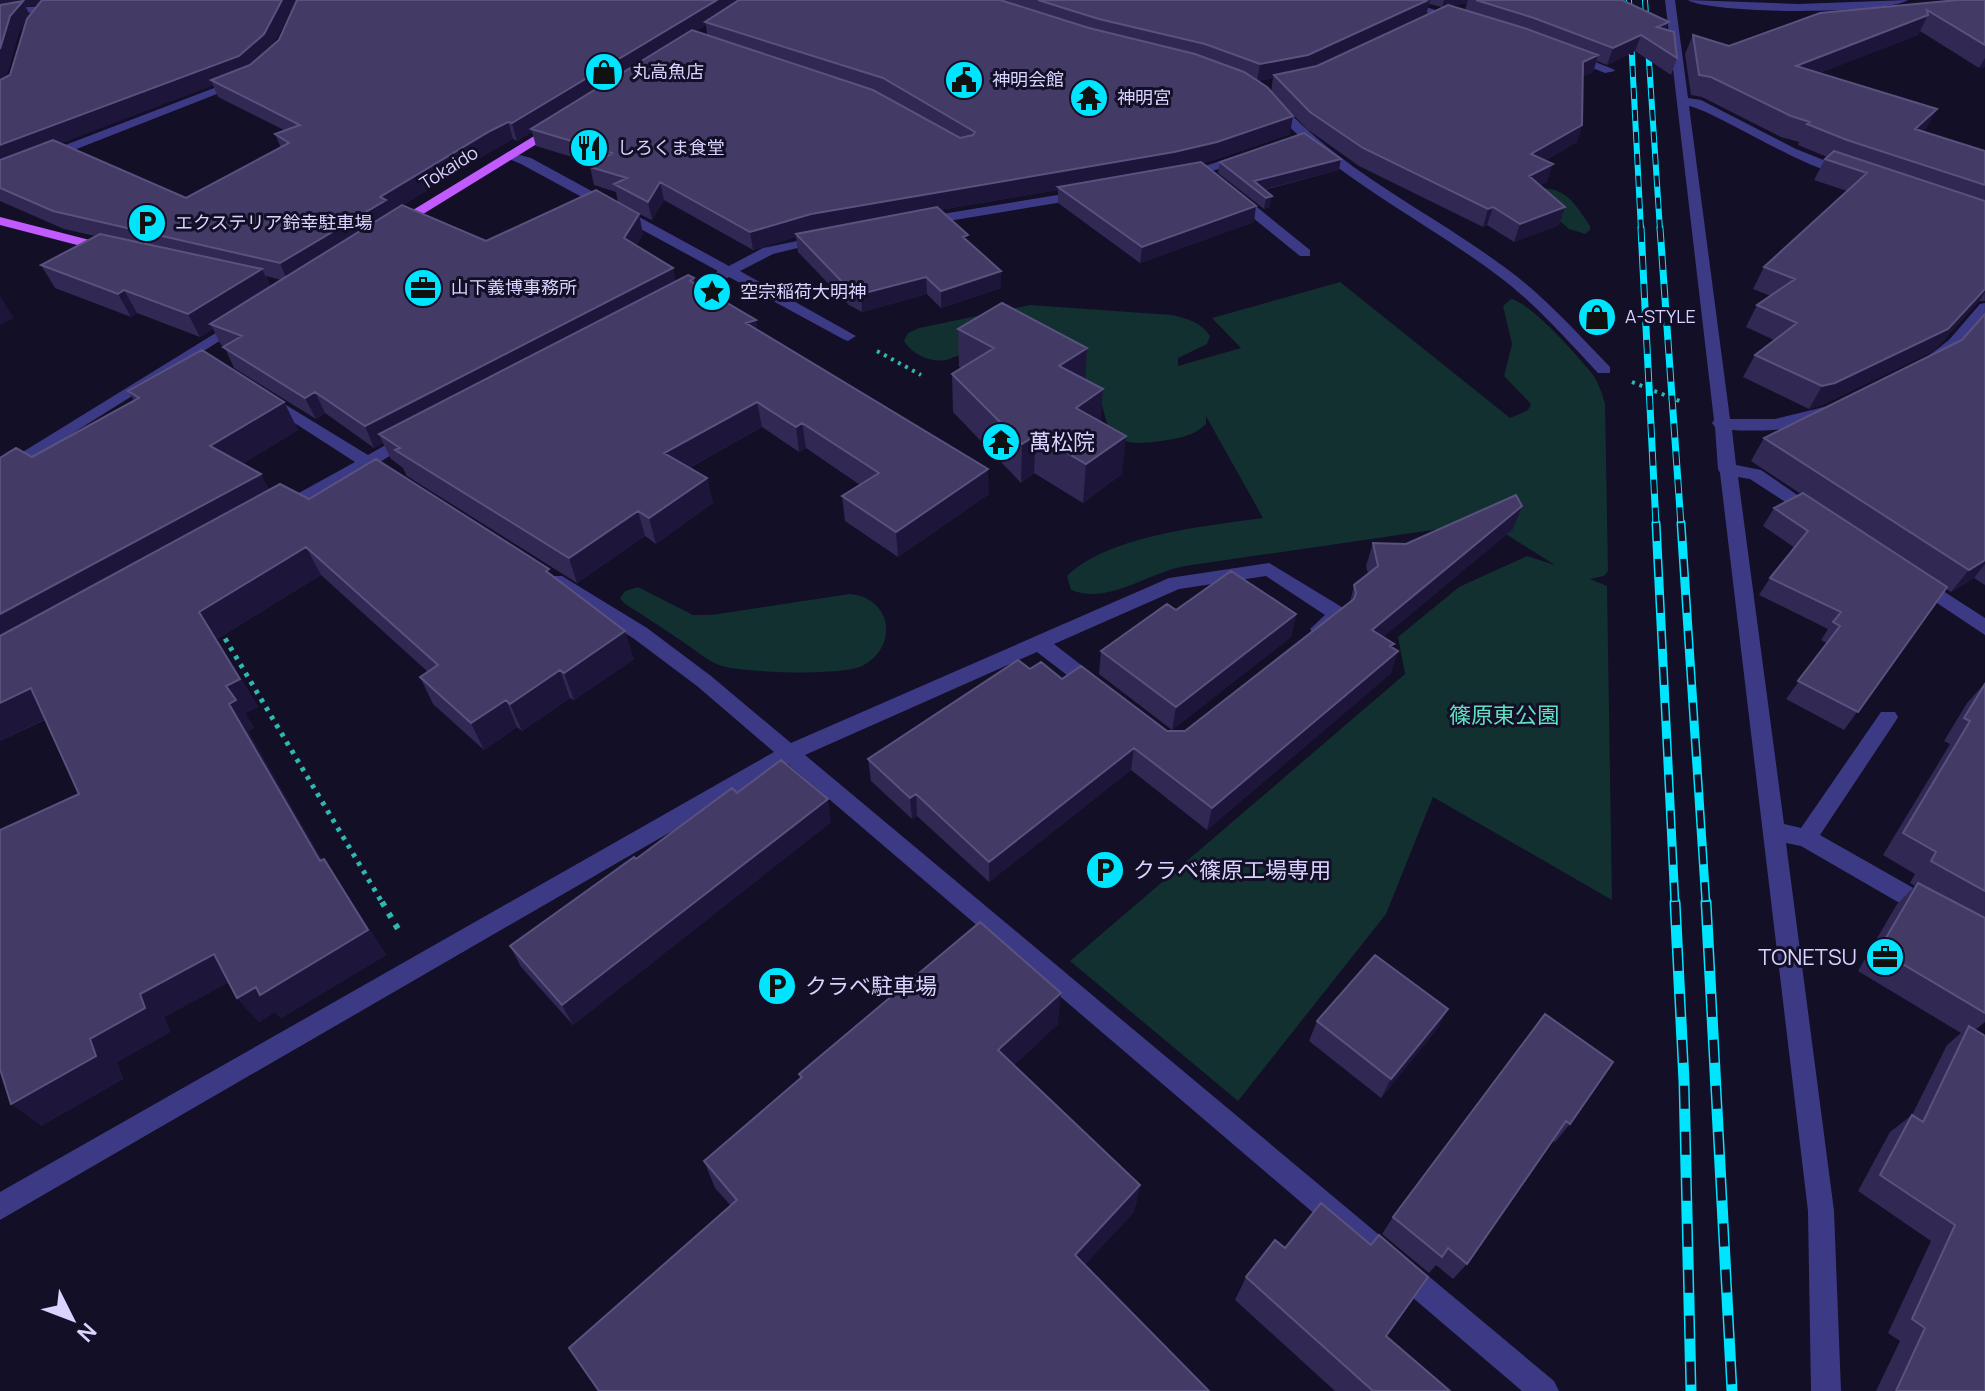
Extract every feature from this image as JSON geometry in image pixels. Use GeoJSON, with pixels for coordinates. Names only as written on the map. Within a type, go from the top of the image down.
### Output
{"type":"FeatureCollection","features":[{"type":"Feature","properties":{"kind":"main road","name":"Tokaido"},"geometry":{"type":"LineString","coordinates":[[386,231],[572,116]]}},
{"type":"Feature","properties":{"kind":"main road"},"geometry":{"type":"LineString","coordinates":[[0,221],[126,253]]}},
{"type":"Feature","properties":{"kind":"street"},"geometry":{"type":"LineString","coordinates":[[1396,0],[1472,24]]}},
{"type":"Feature","properties":{"kind":"street"},"geometry":{"type":"LineString","coordinates":[[1670,0],[1720,421],[1821,1211],[1826,1391]]}},
{"type":"Feature","properties":{"kind":"street"},"geometry":{"type":"LineString","coordinates":[[1693,0],[1799,10],[1837,9],[1903,0]]}},
{"type":"Feature","properties":{"kind":"street"},"geometry":{"type":"LineString","coordinates":[[0,17],[51,4]]}},
{"type":"Feature","properties":{"kind":"street"},"geometry":{"type":"LineString","coordinates":[[38,21],[51,4]]}},
{"type":"Feature","properties":{"kind":"street"},"geometry":{"type":"LineString","coordinates":[[1427,23],[1464,8]]}},
{"type":"Feature","properties":{"kind":"street"},"geometry":{"type":"LineString","coordinates":[[1564,52],[1609,71]]}},
{"type":"Feature","properties":{"kind":"street"},"geometry":{"type":"LineString","coordinates":[[0,175],[252,77]]}},
{"type":"Feature","properties":{"kind":"street"},"geometry":{"type":"LineString","coordinates":[[1260,91],[1298,139],[1518,284],[1604,370]]}},
{"type":"Feature","properties":{"kind":"street"},"geometry":{"type":"LineString","coordinates":[[1682,101],[1697,103],[1808,159],[1869,180]]}},
{"type":"Feature","properties":{"kind":"street"},"geometry":{"type":"LineString","coordinates":[[1173,177],[1214,179],[1266,150]]}},
{"type":"Feature","properties":{"kind":"street"},"geometry":{"type":"LineString","coordinates":[[508,156],[526,161],[848,336]]}},
{"type":"Feature","properties":{"kind":"street"},"geometry":{"type":"LineString","coordinates":[[1214,179],[1305,253]]}},
{"type":"Feature","properties":{"kind":"street"},"geometry":{"type":"LineString","coordinates":[[903,225],[1097,192]]}},
{"type":"Feature","properties":{"kind":"street"},"geometry":{"type":"LineString","coordinates":[[659,307],[790,244],[829,237]]}},
{"type":"Feature","properties":{"kind":"street"},"geometry":{"type":"LineString","coordinates":[[1923,366],[1954,343],[1985,307]]}},
{"type":"Feature","properties":{"kind":"street"},"geometry":{"type":"LineString","coordinates":[[0,474],[256,312]]}},
{"type":"Feature","properties":{"kind":"street"},"geometry":{"type":"LineString","coordinates":[[187,355],[215,366]]}},
{"type":"Feature","properties":{"kind":"street"},"geometry":{"type":"LineString","coordinates":[[253,390],[407,487]]}},
{"type":"Feature","properties":{"kind":"street"},"geometry":{"type":"LineString","coordinates":[[1720,421],[1743,427],[1784,423],[1809,418],[1843,404]]}},
{"type":"Feature","properties":{"kind":"street"},"geometry":{"type":"LineString","coordinates":[[274,514],[422,433]]}},
{"type":"Feature","properties":{"kind":"street"},"geometry":{"type":"LineString","coordinates":[[1726,469],[1755,474],[1833,524]]}},
{"type":"Feature","properties":{"kind":"street"},"geometry":{"type":"LineString","coordinates":[[0,1207],[789,753],[1176,583],[1269,569],[1338,614],[1303,642]]}},
{"type":"Feature","properties":{"kind":"street"},"geometry":{"type":"LineString","coordinates":[[540,571],[672,656],[1544,1391]]}},
{"type":"Feature","properties":{"kind":"street"},"geometry":{"type":"LineString","coordinates":[[1910,575],[1985,628]]}},
{"type":"Feature","properties":{"kind":"street"},"geometry":{"type":"LineString","coordinates":[[1039,643],[1111,699]]}},
{"type":"Feature","properties":{"kind":"street"},"geometry":{"type":"LineString","coordinates":[[1806,838],[1888,717]]}},
{"type":"Feature","properties":{"kind":"street"},"geometry":{"type":"LineString","coordinates":[[1773,831],[1806,838],[1944,917]]}},
{"type":"Feature","properties":{"kind":"path"},"geometry":{"type":"LineString","coordinates":[[848,336],[921,375]]}},
{"type":"Feature","properties":{"kind":"path"},"geometry":{"type":"LineString","coordinates":[[1604,370],[1720,421]]}},
{"type":"Feature","properties":{"kind":"path"},"geometry":{"type":"LineString","coordinates":[[213,619],[420,965]]}},
{"type":"Feature","properties":{"kind":"green space"},"geometry":{"type":"Polygon","coordinates":[[[1543,188],[1559,192],[1571,200],[1590,230],[1585,234],[1569,229],[1537,201],[1536,191],[1543,188]]]}},
{"type":"Feature","properties":{"kind":"green space","name":"篠原東公園"},"geometry":{"type":"Polygon","coordinates":[[[1340,282],[1510,418],[1528,410],[1531,404],[1504,376],[1512,344],[1503,306],[1511,299],[1530,310],[1554,332],[1587,367],[1599,385],[1605,404],[1608,571],[1604,576],[1590,579],[1607,586],[1612,900],[1433,797],[1386,914],[1238,1101],[1070,961],[1405,674],[1398,637],[1459,587],[1527,556],[1555,565],[1498,529],[1467,525],[1185,566],[1100,594],[1071,590],[1067,576],[1107,551],[1160,535],[1263,518],[1206,416],[1206,424],[1185,436],[1137,443],[1121,440],[1112,432],[1099,397],[1078,374],[1054,367],[969,355],[946,360],[928,359],[917,354],[904,341],[908,333],[919,328],[1030,305],[1172,315],[1198,324],[1210,336],[1207,344],[1178,358],[1178,366],[1241,348],[1212,318],[1340,282]]]}},
{"type":"Feature","properties":{"kind":"green space"},"geometry":{"type":"Polygon","coordinates":[[[638,587],[693,615],[850,594],[876,605],[883,614],[885,637],[873,658],[851,669],[793,672],[722,666],[625,604],[620,598],[625,591],[638,587]]]}},
{"type":"Feature","properties":{"kind":"building"},"geometry":{"type":"Polygon","coordinates":[[[42,0],[282,0],[264,34],[239,56],[0,145],[0,80],[10,75],[27,19],[42,0]]]}},
{"type":"Feature","properties":{"kind":"building"},"geometry":{"type":"Polygon","coordinates":[[[297,0],[717,0],[512,123],[490,131],[380,197],[386,200],[280,263],[53,211],[0,188],[0,160],[53,140],[186,198],[289,143],[275,134],[300,125],[211,80],[250,65],[279,40],[297,0]]]}},
{"type":"Feature","properties":{"kind":"building"},"geometry":{"type":"Polygon","coordinates":[[[739,0],[1000,0],[1089,28],[1195,54],[1244,72],[1267,87],[1293,116],[1217,142],[1174,152],[811,214],[750,232],[660,182],[648,202],[614,184],[627,178],[590,167],[612,153],[531,129],[692,30],[873,90],[960,138],[975,132],[883,78],[705,22],[739,0]]]}},
{"type":"Feature","properties":{"kind":"building"},"geometry":{"type":"Polygon","coordinates":[[[1038,0],[1428,0],[1308,55],[1260,64],[1205,44],[1099,19],[1038,0]]]}},
{"type":"Feature","properties":{"kind":"building"},"geometry":{"type":"Polygon","coordinates":[[[1476,0],[1622,0],[1669,22],[1657,27],[1674,32],[1677,58],[1641,35],[1613,48],[1476,0]]]}},
{"type":"Feature","properties":{"kind":"building"},"geometry":{"type":"Polygon","coordinates":[[[1985,0],[1985,45],[1927,10],[1928,15],[1796,66],[1937,109],[1915,129],[1985,151],[1985,185],[1847,140],[1711,77],[1699,75],[1693,35],[1729,46],[1820,13],[1985,0]]]}},
{"type":"Feature","properties":{"kind":"building"},"geometry":{"type":"Polygon","coordinates":[[[23,1],[10,16],[0,49],[0,5],[23,1]]]}},
{"type":"Feature","properties":{"kind":"building"},"geometry":{"type":"Polygon","coordinates":[[[1448,5],[1598,55],[1583,62],[1582,125],[1531,154],[1553,164],[1529,176],[1565,207],[1520,224],[1493,207],[1488,209],[1363,148],[1310,112],[1274,75],[1317,66],[1448,5]]]}},
{"type":"Feature","properties":{"kind":"building"},"geometry":{"type":"Polygon","coordinates":[[[1304,133],[1341,159],[1254,181],[1272,196],[1266,198],[1220,162],[1304,133]]]}},
{"type":"Feature","properties":{"kind":"building"},"geometry":{"type":"Polygon","coordinates":[[[1834,151],[1985,201],[1985,289],[1948,329],[1835,383],[1822,386],[1755,355],[1797,323],[1757,305],[1795,279],[1764,267],[1867,173],[1825,159],[1834,151]]]}},
{"type":"Feature","properties":{"kind":"building"},"geometry":{"type":"Polygon","coordinates":[[[1201,162],[1256,206],[1142,247],[1058,187],[1201,162]]]}},
{"type":"Feature","properties":{"kind":"building"},"geometry":{"type":"Polygon","coordinates":[[[596,190],[639,214],[624,238],[673,268],[365,426],[315,392],[305,398],[223,347],[242,336],[210,324],[402,205],[486,241],[596,190]]]}},
{"type":"Feature","properties":{"kind":"building"},"geometry":{"type":"Polygon","coordinates":[[[937,207],[968,235],[963,237],[1001,271],[941,291],[926,277],[861,294],[847,287],[796,234],[937,207]]]}},
{"type":"Feature","properties":{"kind":"building"},"geometry":{"type":"Polygon","coordinates":[[[100,234],[262,269],[188,314],[124,290],[118,294],[41,265],[100,234]]]}},
{"type":"Feature","properties":{"kind":"building"},"geometry":{"type":"Polygon","coordinates":[[[688,275],[694,278],[690,281],[756,320],[746,323],[988,469],[896,532],[842,496],[879,473],[802,423],[796,427],[757,402],[664,453],[707,478],[649,518],[638,511],[569,558],[395,450],[400,448],[379,434],[688,275]]]}},
{"type":"Feature","properties":{"kind":"building"},"geometry":{"type":"Polygon","coordinates":[[[1002,303],[1087,348],[1059,366],[1103,389],[1076,408],[1126,436],[1086,464],[1036,435],[1022,444],[952,374],[994,348],[958,329],[1002,303]]]}},
{"type":"Feature","properties":{"kind":"building"},"geometry":{"type":"Polygon","coordinates":[[[1985,314],[1985,560],[1969,570],[1764,438],[1962,340],[1985,314]]]}},
{"type":"Feature","properties":{"kind":"building"},"geometry":{"type":"Polygon","coordinates":[[[202,350],[284,402],[210,446],[261,474],[0,614],[0,458],[16,448],[32,457],[139,398],[128,391],[202,350]]]}},
{"type":"Feature","properties":{"kind":"building"},"geometry":{"type":"Polygon","coordinates":[[[376,459],[549,569],[546,571],[625,631],[564,673],[560,670],[510,704],[506,700],[471,723],[420,677],[438,665],[306,547],[199,612],[240,679],[226,686],[236,700],[229,704],[320,861],[324,859],[368,930],[260,995],[256,987],[237,998],[214,954],[140,994],[145,1008],[90,1039],[96,1056],[11,1104],[0,1069],[0,830],[79,794],[31,688],[0,703],[0,636],[280,484],[309,499],[376,459]]]}},
{"type":"Feature","properties":{"kind":"building"},"geometry":{"type":"Polygon","coordinates":[[[1803,493],[1947,587],[1858,712],[1798,681],[1840,626],[1833,622],[1841,612],[1770,578],[1808,531],[1774,508],[1803,493]]]}},
{"type":"Feature","properties":{"kind":"building"},"geometry":{"type":"Polygon","coordinates":[[[1516,495],[1522,506],[1372,630],[1394,644],[1390,646],[1398,651],[1212,808],[1134,748],[989,862],[916,794],[910,798],[868,759],[1018,660],[1030,669],[1041,662],[1062,679],[1081,666],[1167,731],[1185,731],[1354,599],[1354,585],[1378,566],[1373,543],[1406,544],[1516,495]]]}},
{"type":"Feature","properties":{"kind":"building"},"geometry":{"type":"Polygon","coordinates":[[[1231,571],[1296,614],[1176,707],[1101,651],[1167,604],[1176,610],[1231,571]]]}},
{"type":"Feature","properties":{"kind":"building"},"geometry":{"type":"Polygon","coordinates":[[[1985,684],[1985,891],[1931,861],[1936,852],[1903,833],[1970,721],[1964,718],[1985,684]]]}},
{"type":"Feature","properties":{"kind":"building"},"geometry":{"type":"Polygon","coordinates":[[[781,760],[828,799],[562,1005],[510,946],[732,788],[737,793],[781,760]]]}},
{"type":"Feature","properties":{"kind":"building"},"geometry":{"type":"Polygon","coordinates":[[[1918,883],[1985,918],[1985,1013],[1879,950],[1918,883]]]}},
{"type":"Feature","properties":{"kind":"building"},"geometry":{"type":"Polygon","coordinates":[[[980,922],[1061,993],[998,1050],[1140,1185],[1075,1255],[1209,1391],[599,1391],[569,1348],[737,1200],[704,1161],[802,1077],[799,1074],[980,922]]]}},
{"type":"Feature","properties":{"kind":"building"},"geometry":{"type":"Polygon","coordinates":[[[1375,955],[1448,1009],[1391,1079],[1317,1021],[1375,955]]]}},
{"type":"Feature","properties":{"kind":"building"},"geometry":{"type":"Polygon","coordinates":[[[1545,1014],[1613,1062],[1570,1124],[1566,1121],[1467,1264],[1448,1248],[1442,1257],[1393,1217],[1545,1014]]]}},
{"type":"Feature","properties":{"kind":"building"},"geometry":{"type":"Polygon","coordinates":[[[1969,1026],[1985,1036],[1985,1391],[1896,1391],[1925,1328],[1912,1319],[1955,1225],[1880,1175],[1912,1115],[1923,1122],[1969,1026]]]}},
{"type":"Feature","properties":{"kind":"building"},"geometry":{"type":"Polygon","coordinates":[[[1321,1203],[1371,1245],[1379,1235],[1428,1277],[1386,1336],[1450,1391],[1373,1391],[1246,1277],[1275,1240],[1285,1248],[1321,1203]]]}},
{"type":"Feature","properties":{"kind":"railway"},"geometry":{"type":"LineString","coordinates":[[1629,0],[1641,230]]}},
{"type":"Feature","properties":{"kind":"railway"},"geometry":{"type":"LineString","coordinates":[[1645,0],[1660,230]]}},
{"type":"Feature","properties":{"kind":"railway"},"geometry":{"type":"LineString","coordinates":[[1641,228],[1656,525]]}},
{"type":"Feature","properties":{"kind":"railway"},"geometry":{"type":"LineString","coordinates":[[1660,228],[1681,525]]}},
{"type":"Feature","properties":{"kind":"railway"},"geometry":{"type":"LineString","coordinates":[[1656,523],[1675,904]]}},
{"type":"Feature","properties":{"kind":"railway"},"geometry":{"type":"LineString","coordinates":[[1681,523],[1706,904]]}},
{"type":"Feature","properties":{"kind":"railway"},"geometry":{"type":"LineString","coordinates":[[1675,902],[1684,1081],[1691,1391]]}},
{"type":"Feature","properties":{"kind":"railway"},"geometry":{"type":"LineString","coordinates":[[1706,902],[1732,1391]]}},
{"type":"Feature","properties":{"kind":"place","name":"丸高魚店"},"geometry":{"type":"Point","coordinates":[604,72]}},
{"type":"Feature","properties":{"kind":"place","name":"神明会館"},"geometry":{"type":"Point","coordinates":[964,80]}},
{"type":"Feature","properties":{"kind":"place","name":"神明宮"},"geometry":{"type":"Point","coordinates":[1089,98]}},
{"type":"Feature","properties":{"kind":"place","name":"しろくま食堂"},"geometry":{"type":"Point","coordinates":[589,148]}},
{"type":"Feature","properties":{"kind":"place","name":"エクステリア鈴幸駐車場"},"geometry":{"type":"Point","coordinates":[147,223]}},
{"type":"Feature","properties":{"kind":"place","name":"山下義博事務所"},"geometry":{"type":"Point","coordinates":[423,288]}},
{"type":"Feature","properties":{"kind":"place","name":"空宗稲荷大明神"},"geometry":{"type":"Point","coordinates":[712,292]}},
{"type":"Feature","properties":{"kind":"place","name":"A-STYLE"},"geometry":{"type":"Point","coordinates":[1597,317]}},
{"type":"Feature","properties":{"kind":"place","name":"萬松院"},"geometry":{"type":"Point","coordinates":[1001,442]}},
{"type":"Feature","properties":{"kind":"place","name":"クラベ篠原工場専用"},"geometry":{"type":"Point","coordinates":[1105,870]}},
{"type":"Feature","properties":{"kind":"place","name":"TONETSU"},"geometry":{"type":"Point","coordinates":[1885,957]}},
{"type":"Feature","properties":{"kind":"place","name":"クラベ駐車場"},"geometry":{"type":"Point","coordinates":[777,986]}}]}
